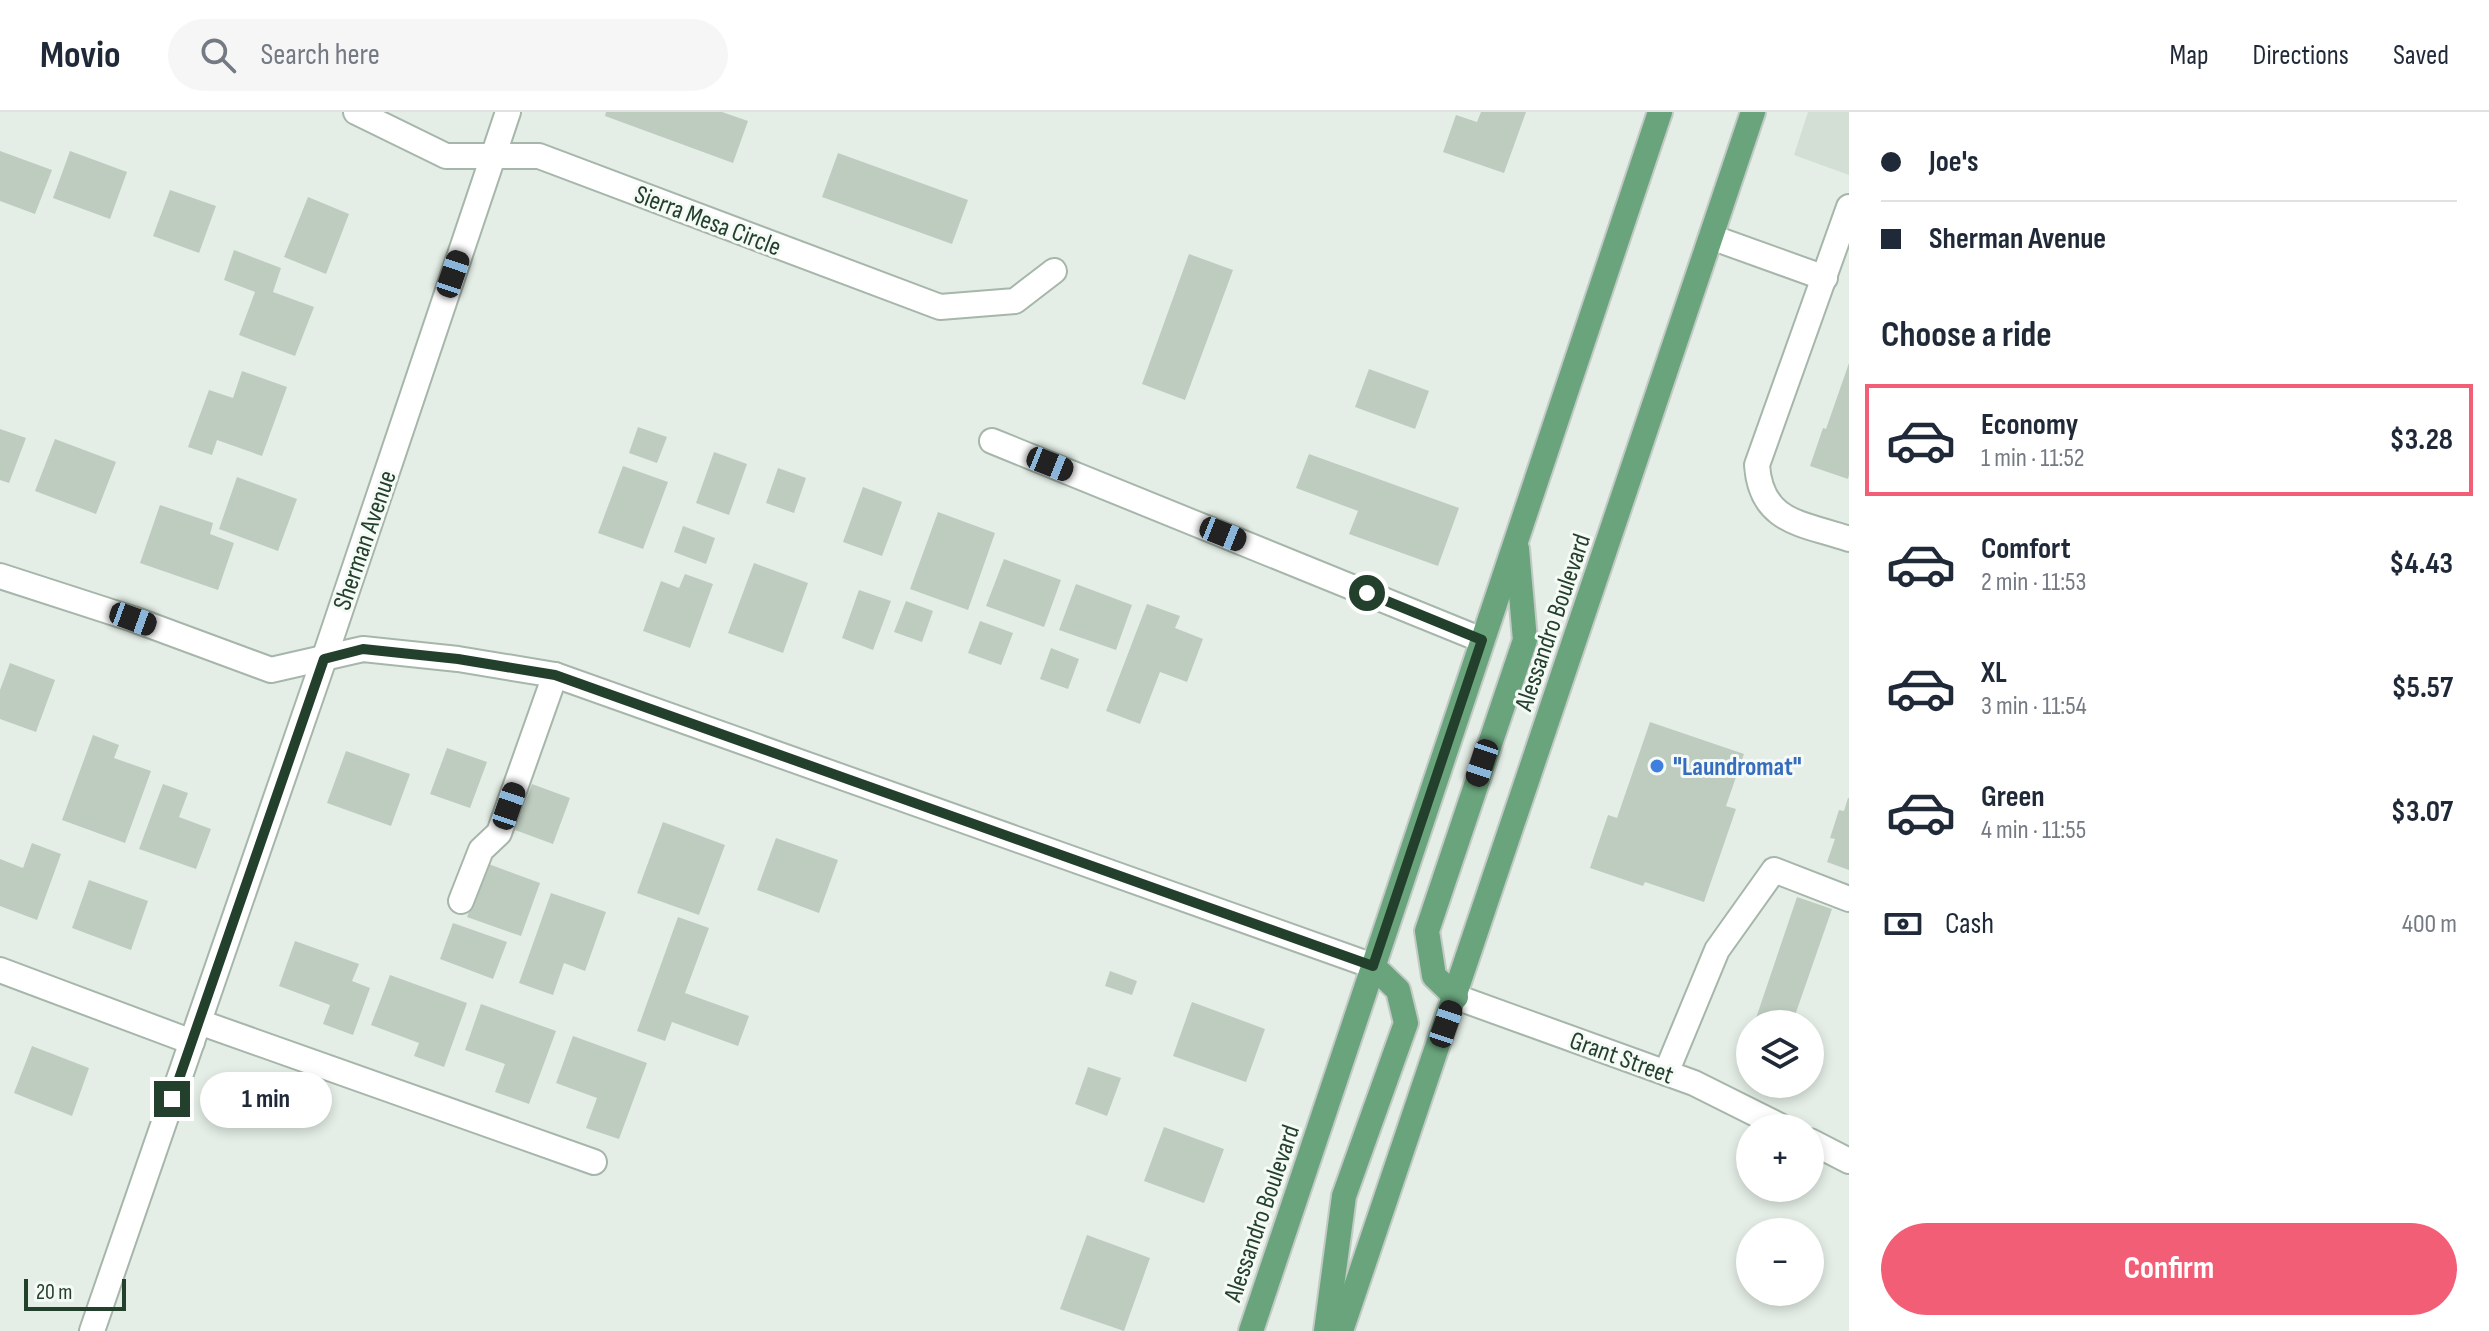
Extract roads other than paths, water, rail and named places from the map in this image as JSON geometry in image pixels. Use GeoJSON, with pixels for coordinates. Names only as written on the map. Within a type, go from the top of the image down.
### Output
{"type":"FeatureCollection","features":[{"type":"Feature","properties":{"kind":"main road","name":"Alessandro Boulevard"},"geometry":{"type":"LineString","coordinates":[[1251,1331],[1660,112]]}},
{"type":"Feature","properties":{"kind":"main road","name":"Alessandro Boulevard"},"geometry":{"type":"LineString","coordinates":[[1341,1331],[1753,112]]}},
{"type":"Feature","properties":{"kind":"main road"},"geometry":{"type":"LineString","coordinates":[[1456,997],[1434,976],[1427,931],[1525,640],[1516,539]]}},
{"type":"Feature","properties":{"kind":"main road"},"geometry":{"type":"LineString","coordinates":[[1326,1331],[1344,1196],[1406,1023],[1398,990],[1373,966]]}},
{"type":"Feature","properties":{"kind":"street","name":"Sierra Mesa Circle"},"geometry":{"type":"LineString","coordinates":[[356,112],[446,156],[539,156],[940,307],[1015,301],[1054,271]]}},
{"type":"Feature","properties":{"kind":"street","name":"Sherman Avenue"},"geometry":{"type":"LineString","coordinates":[[92,1331],[324,659],[508,112]]}},
{"type":"Feature","properties":{"kind":"street"},"geometry":{"type":"LineString","coordinates":[[1849,207],[1757,465],[1766,501],[1777,514],[1849,539]]}},
{"type":"Feature","properties":{"kind":"street"},"geometry":{"type":"LineString","coordinates":[[1711,237],[1825,278]]}},
{"type":"Feature","properties":{"kind":"street"},"geometry":{"type":"LineString","coordinates":[[992,441],[1482,640]]}},
{"type":"Feature","properties":{"kind":"street"},"geometry":{"type":"LineString","coordinates":[[0,576],[133,619],[271,670],[363,649],[458,659],[555,675],[1373,966]]}},
{"type":"Feature","properties":{"kind":"street"},"geometry":{"type":"LineString","coordinates":[[461,901],[481,850],[499,833],[555,675]]}},
{"type":"Feature","properties":{"kind":"street"},"geometry":{"type":"LineString","coordinates":[[1666,1073],[1717,950],[1774,870],[1849,899]]}},
{"type":"Feature","properties":{"kind":"street"},"geometry":{"type":"LineString","coordinates":[[0,970],[594,1162]]}},
{"type":"Feature","properties":{"kind":"street","name":"Grant Street"},"geometry":{"type":"LineString","coordinates":[[1456,997],[1694,1083],[1756,1114]]}},
{"type":"Feature","properties":{"kind":"street"},"geometry":{"type":"LineString","coordinates":[[1824,1148],[1849,1161]]}},
{"type":"Feature","properties":{"kind":"place","name":"\"Laundromat\""},"geometry":{"type":"Point","coordinates":[1657,766]}}]}
